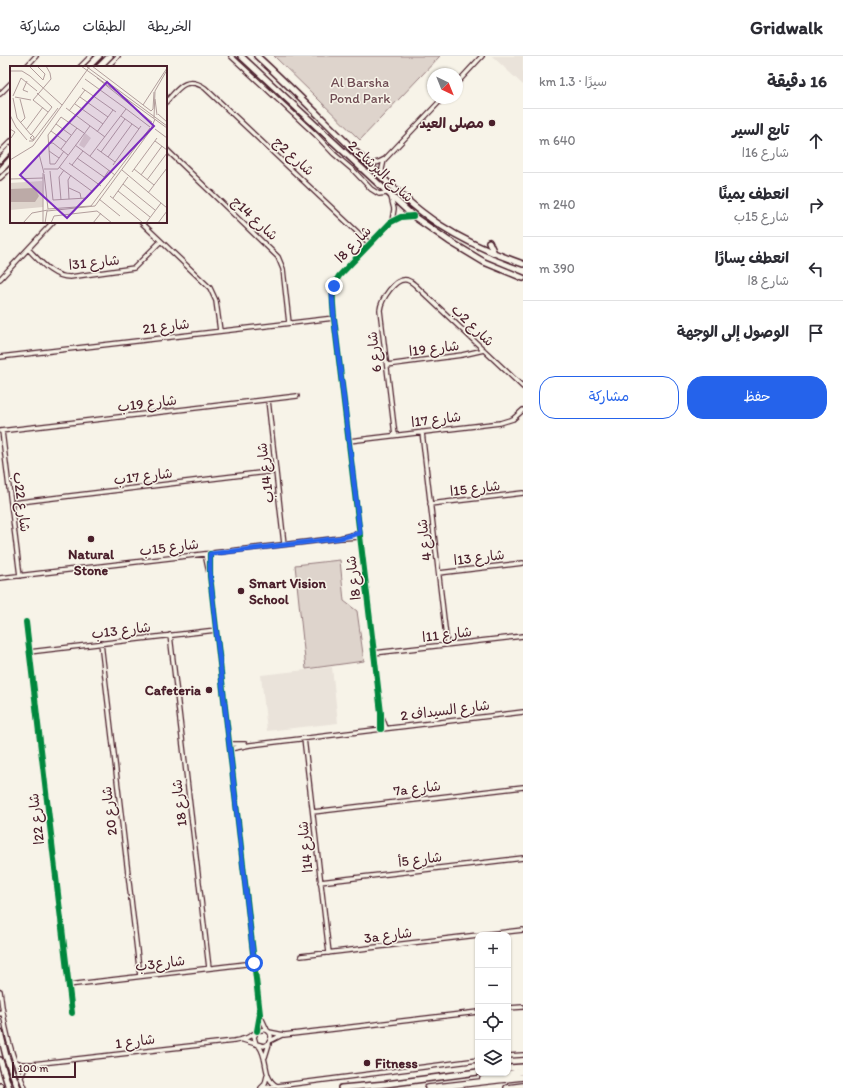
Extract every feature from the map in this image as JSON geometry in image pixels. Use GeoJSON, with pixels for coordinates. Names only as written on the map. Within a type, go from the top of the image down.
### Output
{"type":"FeatureCollection","features":[{"type":"Feature","properties":{"kind":"main road"},"geometry":{"type":"LineString","coordinates":[[475,1082],[495,1076],[523,1071]]}},
{"type":"Feature","properties":{"kind":"main road"},"geometry":{"type":"LineString","coordinates":[[428,1088],[523,1077]]}},
{"type":"Feature","properties":{"kind":"main road"},"geometry":{"type":"LineString","coordinates":[[507,1088],[523,1086]]}},
{"type":"Feature","properties":{"kind":"street"},"geometry":{"type":"LineString","coordinates":[[27,66],[36,56]]}},
{"type":"Feature","properties":{"kind":"street"},"geometry":{"type":"LineString","coordinates":[[81,66],[91,56]]}},
{"type":"Feature","properties":{"kind":"street"},"geometry":{"type":"LineString","coordinates":[[89,66],[99,56]]}},
{"type":"Feature","properties":{"kind":"street"},"geometry":{"type":"LineString","coordinates":[[100,66],[110,56]]}},
{"type":"Feature","properties":{"kind":"street"},"geometry":{"type":"LineString","coordinates":[[108,66],[118,56]]}},
{"type":"Feature","properties":{"kind":"street"},"geometry":{"type":"LineString","coordinates":[[231,56],[372,189],[379,194],[389,195]]}},
{"type":"Feature","properties":{"kind":"street","name":"شارع البرشاء 2"},"geometry":{"type":"LineString","coordinates":[[241,56],[413,216],[449,241],[484,262],[523,278]]}},
{"type":"Feature","properties":{"kind":"street","name":"شارع البرشاء 2"},"geometry":{"type":"LineString","coordinates":[[257,56],[368,165],[412,204],[441,225],[470,242],[523,264]]}},
{"type":"Feature","properties":{"kind":"street"},"geometry":{"type":"LineString","coordinates":[[463,76],[482,56]]}},
{"type":"Feature","properties":{"kind":"street","name":"شارع 2ج"},"geometry":{"type":"LineString","coordinates":[[167,101],[180,87],[187,83],[195,82],[202,86],[370,244]]}},
{"type":"Feature","properties":{"kind":"street"},"geometry":{"type":"LineString","coordinates":[[0,94],[10,84]]}},
{"type":"Feature","properties":{"kind":"street"},"geometry":{"type":"LineString","coordinates":[[368,165],[385,159],[437,104]]}},
{"type":"Feature","properties":{"kind":"street"},"geometry":{"type":"LineString","coordinates":[[0,152],[10,141]]}},
{"type":"Feature","properties":{"kind":"street"},"geometry":{"type":"LineString","coordinates":[[0,160],[10,149]]}},
{"type":"Feature","properties":{"kind":"street","name":"شارع 14ج"},"geometry":{"type":"LineString","coordinates":[[167,151],[278,257],[283,269],[289,323]]}},
{"type":"Feature","properties":{"kind":"street"},"geometry":{"type":"LineString","coordinates":[[383,179],[382,169],[385,159]]}},
{"type":"Feature","properties":{"kind":"street"},"geometry":{"type":"LineString","coordinates":[[0,170],[10,160]]}},
{"type":"Feature","properties":{"kind":"street"},"geometry":{"type":"LineString","coordinates":[[0,178],[10,169]]}},
{"type":"Feature","properties":{"kind":"street","name":"شارع 8ا"},"geometry":{"type":"LineString","coordinates":[[389,195],[394,212],[391,222]]}},
{"type":"Feature","properties":{"kind":"street","name":"شارع 8ا"},"geometry":{"type":"LineString","coordinates":[[381,729],[381,713],[332,294],[335,283],[342,273],[391,222],[400,217],[413,216]]}},
{"type":"Feature","properties":{"kind":"street"},"geometry":{"type":"LineString","coordinates":[[0,279],[52,223]]}},
{"type":"Feature","properties":{"kind":"street"},"geometry":{"type":"LineString","coordinates":[[142,223],[210,288],[216,301],[220,331]]}},
{"type":"Feature","properties":{"kind":"street","name":"شارع 31ا"},"geometry":{"type":"LineString","coordinates":[[28,249],[54,274],[70,277],[134,268],[161,241]]}},
{"type":"Feature","properties":{"kind":"street"},"geometry":{"type":"LineString","coordinates":[[489,242],[494,253]]}},
{"type":"Feature","properties":{"kind":"street","name":"شارع 6"},"geometry":{"type":"LineString","coordinates":[[395,435],[380,306],[386,294],[397,283],[401,280],[408,280]]}},
{"type":"Feature","properties":{"kind":"street","name":"شارع 2ب"},"geometry":{"type":"LineString","coordinates":[[408,280],[523,387]]}},
{"type":"Feature","properties":{"kind":"street","name":"شارع 21"},"geometry":{"type":"LineString","coordinates":[[0,357],[334,318]]}},
{"type":"Feature","properties":{"kind":"street","name":"شارع 19ا"},"geometry":{"type":"LineString","coordinates":[[387,365],[462,355],[484,350]]}},
{"type":"Feature","properties":{"kind":"street","name":"شارع 19ب"},"geometry":{"type":"LineString","coordinates":[[1,431],[297,396]]}},
{"type":"Feature","properties":{"kind":"street","name":"شارع 14ب"},"geometry":{"type":"LineString","coordinates":[[268,400],[284,544]]}},
{"type":"Feature","properties":{"kind":"street","name":"شارع 17ا"},"geometry":{"type":"LineString","coordinates":[[348,441],[505,422],[513,419],[523,410]]}},
{"type":"Feature","properties":{"kind":"street","name":"شارع 22ب"},"geometry":{"type":"LineString","coordinates":[[1,431],[12,503],[20,576]]}},
{"type":"Feature","properties":{"kind":"street","name":"شارع 4"},"geometry":{"type":"LineString","coordinates":[[422,432],[447,645]]}},
{"type":"Feature","properties":{"kind":"street","name":"شارع 17ب"},"geometry":{"type":"LineString","coordinates":[[12,503],[276,471]]}},
{"type":"Feature","properties":{"kind":"street","name":"شارع 15ا"},"geometry":{"type":"LineString","coordinates":[[430,504],[523,493]]}},
{"type":"Feature","properties":{"kind":"street","name":"شارع 15ب"},"geometry":{"type":"LineString","coordinates":[[0,578],[360,535]]}},
{"type":"Feature","properties":{"kind":"street"},"geometry":{"type":"LineString","coordinates":[[205,554],[210,576]]}},
{"type":"Feature","properties":{"kind":"street"},"geometry":{"type":"LineString","coordinates":[[210,554],[210,576],[260,1014],[271,1037],[265,1058]]}},
{"type":"Feature","properties":{"kind":"street","name":"شارع 13ا"},"geometry":{"type":"LineString","coordinates":[[438,573],[523,563]]}},
{"type":"Feature","properties":{"kind":"street","name":"شارع 22ا"},"geometry":{"type":"LineString","coordinates":[[26,622],[72,1013]]}},
{"type":"Feature","properties":{"kind":"street","name":"شارع 13ب"},"geometry":{"type":"LineString","coordinates":[[29,652],[216,630]]}},
{"type":"Feature","properties":{"kind":"street","name":"شارع 18"},"geometry":{"type":"LineString","coordinates":[[170,635],[209,968]]}},
{"type":"Feature","properties":{"kind":"street","name":"شارع 11ا"},"geometry":{"type":"LineString","coordinates":[[374,653],[523,636]]}},
{"type":"Feature","properties":{"kind":"street","name":"شارع 20"},"geometry":{"type":"LineString","coordinates":[[101,643],[140,976]]}},
{"type":"Feature","properties":{"kind":"street","name":"شارع السيداف 2"},"geometry":{"type":"LineString","coordinates":[[230,749],[304,738],[523,712]]}},
{"type":"Feature","properties":{"kind":"street","name":"شارع 8ا"},"geometry":{"type":"LineString","coordinates":[[381,713],[386,728]]}},
{"type":"Feature","properties":{"kind":"street","name":"شارع 14ا"},"geometry":{"type":"LineString","coordinates":[[304,738],[329,953]]}},
{"type":"Feature","properties":{"kind":"street","name":"شارع السيداف 2"},"geometry":{"type":"LineString","coordinates":[[229,744],[250,745]]}},
{"type":"Feature","properties":{"kind":"street","name":"7a شارع"},"geometry":{"type":"LineString","coordinates":[[313,812],[523,787]]}},
{"type":"Feature","properties":{"kind":"street","name":"شارع 5أ"},"geometry":{"type":"LineString","coordinates":[[320,882],[523,858]]}},
{"type":"Feature","properties":{"kind":"street","name":"3a شارع"},"geometry":{"type":"LineString","coordinates":[[505,932],[523,930]]}},
{"type":"Feature","properties":{"kind":"street","name":"3a شارع"},"geometry":{"type":"LineString","coordinates":[[301,956],[475,935]]}},
{"type":"Feature","properties":{"kind":"street","name":"شارع3ب"},"geometry":{"type":"LineString","coordinates":[[68,985],[254,963]]}},
{"type":"Feature","properties":{"kind":"street"},"geometry":{"type":"LineString","coordinates":[[0,991],[1,1013],[8,1043],[25,1088]]}},
{"type":"Feature","properties":{"kind":"street"},"geometry":{"type":"LineString","coordinates":[[511,1008],[523,1006]]}},
{"type":"Feature","properties":{"kind":"street"},"geometry":{"type":"LineString","coordinates":[[257,1032],[263,1029],[269,1032],[284,1035],[475,1012]]}},
{"type":"Feature","properties":{"kind":"street"},"geometry":{"type":"LineString","coordinates":[[260,1014],[257,1032],[254,1039],[265,1058],[267,1075],[266,1081],[261,1088]]}},
{"type":"Feature","properties":{"kind":"street"},"geometry":{"type":"LineString","coordinates":[[0,1032],[6,1056],[18,1088]]}},
{"type":"Feature","properties":{"kind":"street","name":"شارع 1"},"geometry":{"type":"LineString","coordinates":[[240,1040],[257,1032]]}},
{"type":"Feature","properties":{"kind":"street"},"geometry":{"type":"LineString","coordinates":[[257,1045],[264,1046],[284,1035]]}},
{"type":"Feature","properties":{"kind":"street","name":"شارع 1"},"geometry":{"type":"LineString","coordinates":[[14,1061],[20,1064],[33,1064],[240,1040],[248,1041],[257,1045]]}},
{"type":"Feature","properties":{"kind":"street"},"geometry":{"type":"LineString","coordinates":[[511,1056],[523,1055]]}},
{"type":"Feature","properties":{"kind":"street"},"geometry":{"type":"LineString","coordinates":[[0,1060],[9,1088]]}},
{"type":"Feature","properties":{"kind":"street"},"geometry":{"type":"LineString","coordinates":[[261,1088],[475,1060]]}},
{"type":"Feature","properties":{"kind":"street"},"geometry":{"type":"LineString","coordinates":[[21,1076],[26,1068],[33,1064]]}},
{"type":"Feature","properties":{"kind":"street"},"geometry":{"type":"LineString","coordinates":[[511,1068],[523,1067]]}},
{"type":"Feature","properties":{"kind":"street"},"geometry":{"type":"LineString","coordinates":[[341,1088],[386,1084],[475,1072]]}},
{"type":"Feature","properties":{"kind":"street"},"geometry":{"type":"LineString","coordinates":[[267,1075],[272,1083],[278,1086]]}},
{"type":"Feature","properties":{"kind":"shaded area"},"geometry":{"type":"Polygon","coordinates":[[[492,56],[523,56],[523,85],[492,56]]]}},
{"type":"Feature","properties":{"kind":"shaded area"},"geometry":{"type":"Polygon","coordinates":[[[332,667],[338,723],[267,731],[261,675],[332,667]]]}},
{"type":"Feature","properties":{"kind":"green space","name":"Al Barsha Pond Park"},"geometry":{"type":"Polygon","coordinates":[[[274,56],[440,56],[360,140],[274,56]]]}},
{"type":"Feature","properties":{"kind":"green space"},"geometry":{"type":"Polygon","coordinates":[[[340,560],[344,601],[357,611],[364,661],[306,669],[295,565],[340,560]]]}},
{"type":"Feature","properties":{"kind":"cycle path"},"geometry":{"type":"LineString","coordinates":[[381,729],[381,713],[334,318],[333,291],[339,276],[391,222],[401,217],[413,216]]}},
{"type":"Feature","properties":{"kind":"cycle path"},"geometry":{"type":"LineString","coordinates":[[210,554],[210,576],[260,1014],[257,1031]]}},
{"type":"Feature","properties":{"kind":"cycle path"},"geometry":{"type":"LineString","coordinates":[[26,622],[72,1013]]}},
{"type":"Feature","properties":{"kind":"place","name":"مصلى العيد"},"geometry":{"type":"Point","coordinates":[492,123]}},
{"type":"Feature","properties":{"kind":"place","name":"Natural Stone"},"geometry":{"type":"Point","coordinates":[91,539]}},
{"type":"Feature","properties":{"kind":"place","name":"Smart Vision School"},"geometry":{"type":"Point","coordinates":[241,591]}},
{"type":"Feature","properties":{"kind":"place","name":"Cafeteria"},"geometry":{"type":"Point","coordinates":[209,690]}},
{"type":"Feature","properties":{"kind":"place","name":"Fitness"},"geometry":{"type":"Point","coordinates":[367,1063]}},
{"type":"Feature","properties":{"kind":"route"},"geometry":{"type":"LineString","coordinates":[[254,963],[210,576],[210,554],[340,538],[360,533],[334,318],[332,294],[334,286]]}}]}
